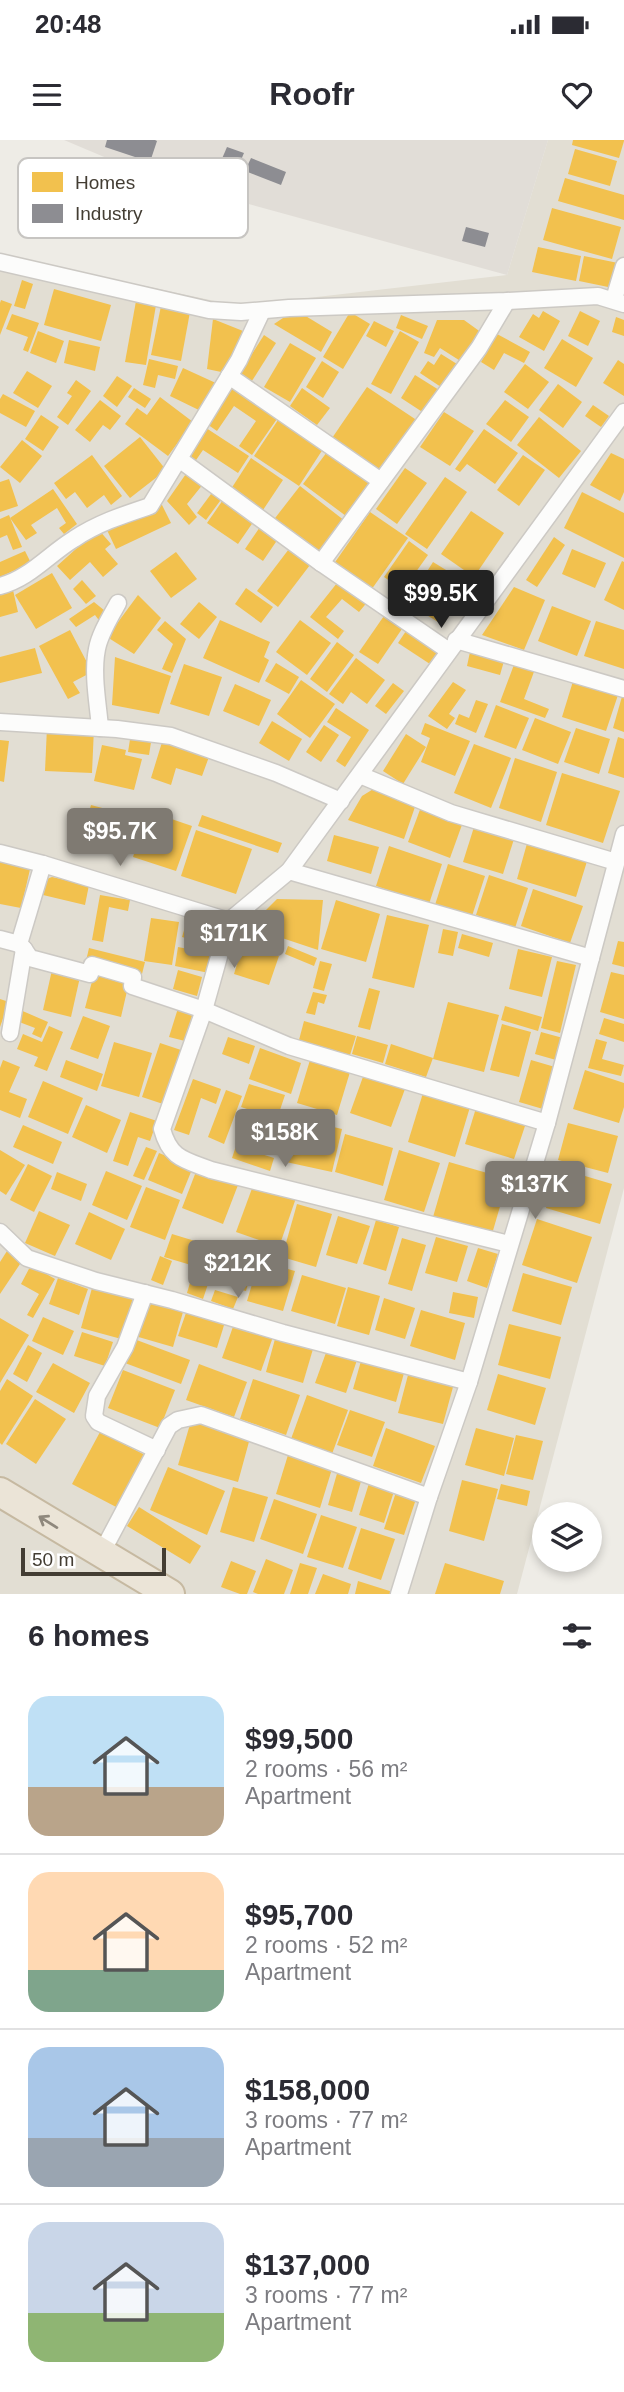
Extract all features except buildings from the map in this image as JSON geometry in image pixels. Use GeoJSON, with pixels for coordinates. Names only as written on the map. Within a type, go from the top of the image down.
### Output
{"type":"FeatureCollection","features":[{"type":"Feature","properties":{"kind":"highway"},"geometry":{"type":"LineString","coordinates":[[0,1492],[170,1594]]}},
{"type":"Feature","properties":{"kind":"street"},"geometry":{"type":"LineString","coordinates":[[0,262],[209,310],[262,311],[303,307],[507,302],[598,296],[619,302],[624,266]]}},
{"type":"Feature","properties":{"kind":"street"},"geometry":{"type":"LineString","coordinates":[[321,563],[479,348],[507,302]]}},
{"type":"Feature","properties":{"kind":"street"},"geometry":{"type":"LineString","coordinates":[[0,586],[15,582],[73,539],[104,521],[150,506],[229,376],[262,311]]}},
{"type":"Feature","properties":{"kind":"street"},"geometry":{"type":"LineString","coordinates":[[229,376],[381,481]]}},
{"type":"Feature","properties":{"kind":"street"},"geometry":{"type":"LineString","coordinates":[[509,1244],[211,1170],[178,1157],[166,1144],[162,1129],[204,1010],[229,921],[289,871],[624,412]]}},
{"type":"Feature","properties":{"kind":"street"},"geometry":{"type":"LineString","coordinates":[[179,459],[321,563],[453,645],[624,689]]}},
{"type":"Feature","properties":{"kind":"street"},"geometry":{"type":"LineString","coordinates":[[100,728],[97,649],[118,603]]}},
{"type":"Feature","properties":{"kind":"street"},"geometry":{"type":"LineString","coordinates":[[0,722],[100,728],[171,736],[276,773],[341,801]]}},
{"type":"Feature","properties":{"kind":"street"},"geometry":{"type":"LineString","coordinates":[[360,775],[451,813],[616,862]]}},
{"type":"Feature","properties":{"kind":"street"},"geometry":{"type":"LineString","coordinates":[[399,1594],[469,1382],[547,1123],[624,834]]}},
{"type":"Feature","properties":{"kind":"street"},"geometry":{"type":"LineString","coordinates":[[0,853],[229,921]]}},
{"type":"Feature","properties":{"kind":"street"},"geometry":{"type":"LineString","coordinates":[[10,1033],[21,946],[43,864]]}},
{"type":"Feature","properties":{"kind":"street"},"geometry":{"type":"LineString","coordinates":[[289,871],[591,958]]}},
{"type":"Feature","properties":{"kind":"street"},"geometry":{"type":"LineString","coordinates":[[0,939],[21,946],[30,958],[51,964],[90,974],[92,965],[123,973],[133,977],[132,986],[204,1010],[289,1046],[547,1123]]}},
{"type":"Feature","properties":{"kind":"street"},"geometry":{"type":"LineString","coordinates":[[0,1232],[27,1258],[96,1282],[469,1382]]}},
{"type":"Feature","properties":{"kind":"street"},"geometry":{"type":"LineString","coordinates":[[145,1293],[125,1347],[97,1396],[94,1416],[98,1422],[157,1450]]}},
{"type":"Feature","properties":{"kind":"street"},"geometry":{"type":"LineString","coordinates":[[102,1554],[169,1426],[178,1420],[201,1415],[429,1497]]}},
{"type":"Feature","properties":{"kind":"shaded area"},"geometry":{"type":"Polygon","coordinates":[[[64,140],[548,140],[507,275],[248,204],[248,158],[107,158],[64,140]]]}},
{"type":"Feature","properties":{"kind":"shaded area"},"geometry":{"type":"Polygon","coordinates":[[[548,140],[624,140],[624,1188],[541,1502],[532,1502],[532,1537],[517,1594],[0,1594],[0,255],[238,306],[507,275],[548,140]]]}}]}
